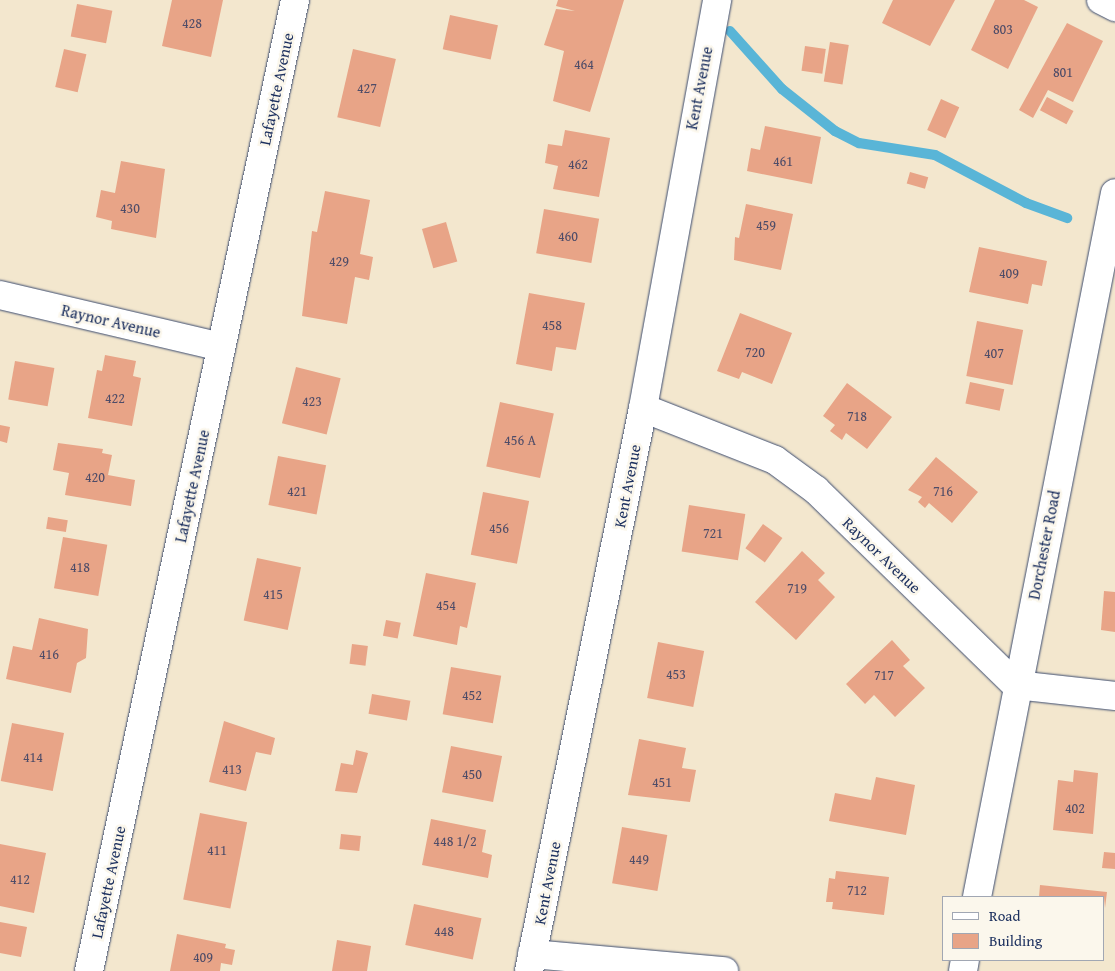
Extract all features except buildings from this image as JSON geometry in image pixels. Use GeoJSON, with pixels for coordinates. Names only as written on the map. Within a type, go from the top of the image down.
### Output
{"type":"FeatureCollection","features":[{"type":"Feature","properties":{"kind":"street","name":"Lafayette Avenue"},"geometry":{"type":"LineString","coordinates":[[89,971],[295,0]]}},
{"type":"Feature","properties":{"kind":"street","name":"Kent Avenue"},"geometry":{"type":"LineString","coordinates":[[531,963],[643,408],[717,0]]}},
{"type":"Feature","properties":{"kind":"street"},"geometry":{"type":"LineString","coordinates":[[1101,0],[1115,7]]}},
{"type":"Feature","properties":{"kind":"street","name":"Dorchester Road"},"geometry":{"type":"LineString","coordinates":[[977,896],[1016,685],[1115,192]]}},
{"type":"Feature","properties":{"kind":"street","name":"Raynor Avenue"},"geometry":{"type":"LineString","coordinates":[[0,295],[222,347]]}},
{"type":"Feature","properties":{"kind":"street","name":"Raynor Avenue"},"geometry":{"type":"LineString","coordinates":[[643,408],[748,447],[775,460],[816,490],[1016,685]]}},
{"type":"Feature","properties":{"kind":"street"},"geometry":{"type":"LineString","coordinates":[[1016,685],[1115,696]]}},
{"type":"Feature","properties":{"kind":"street"},"geometry":{"type":"LineString","coordinates":[[531,963],[724,971]]}},
{"type":"Feature","properties":{"kind":"waterway"},"geometry":{"type":"LineString","coordinates":[[730,31],[782,89],[835,131],[859,143],[935,155],[1026,203],[1067,218]]}}]}
